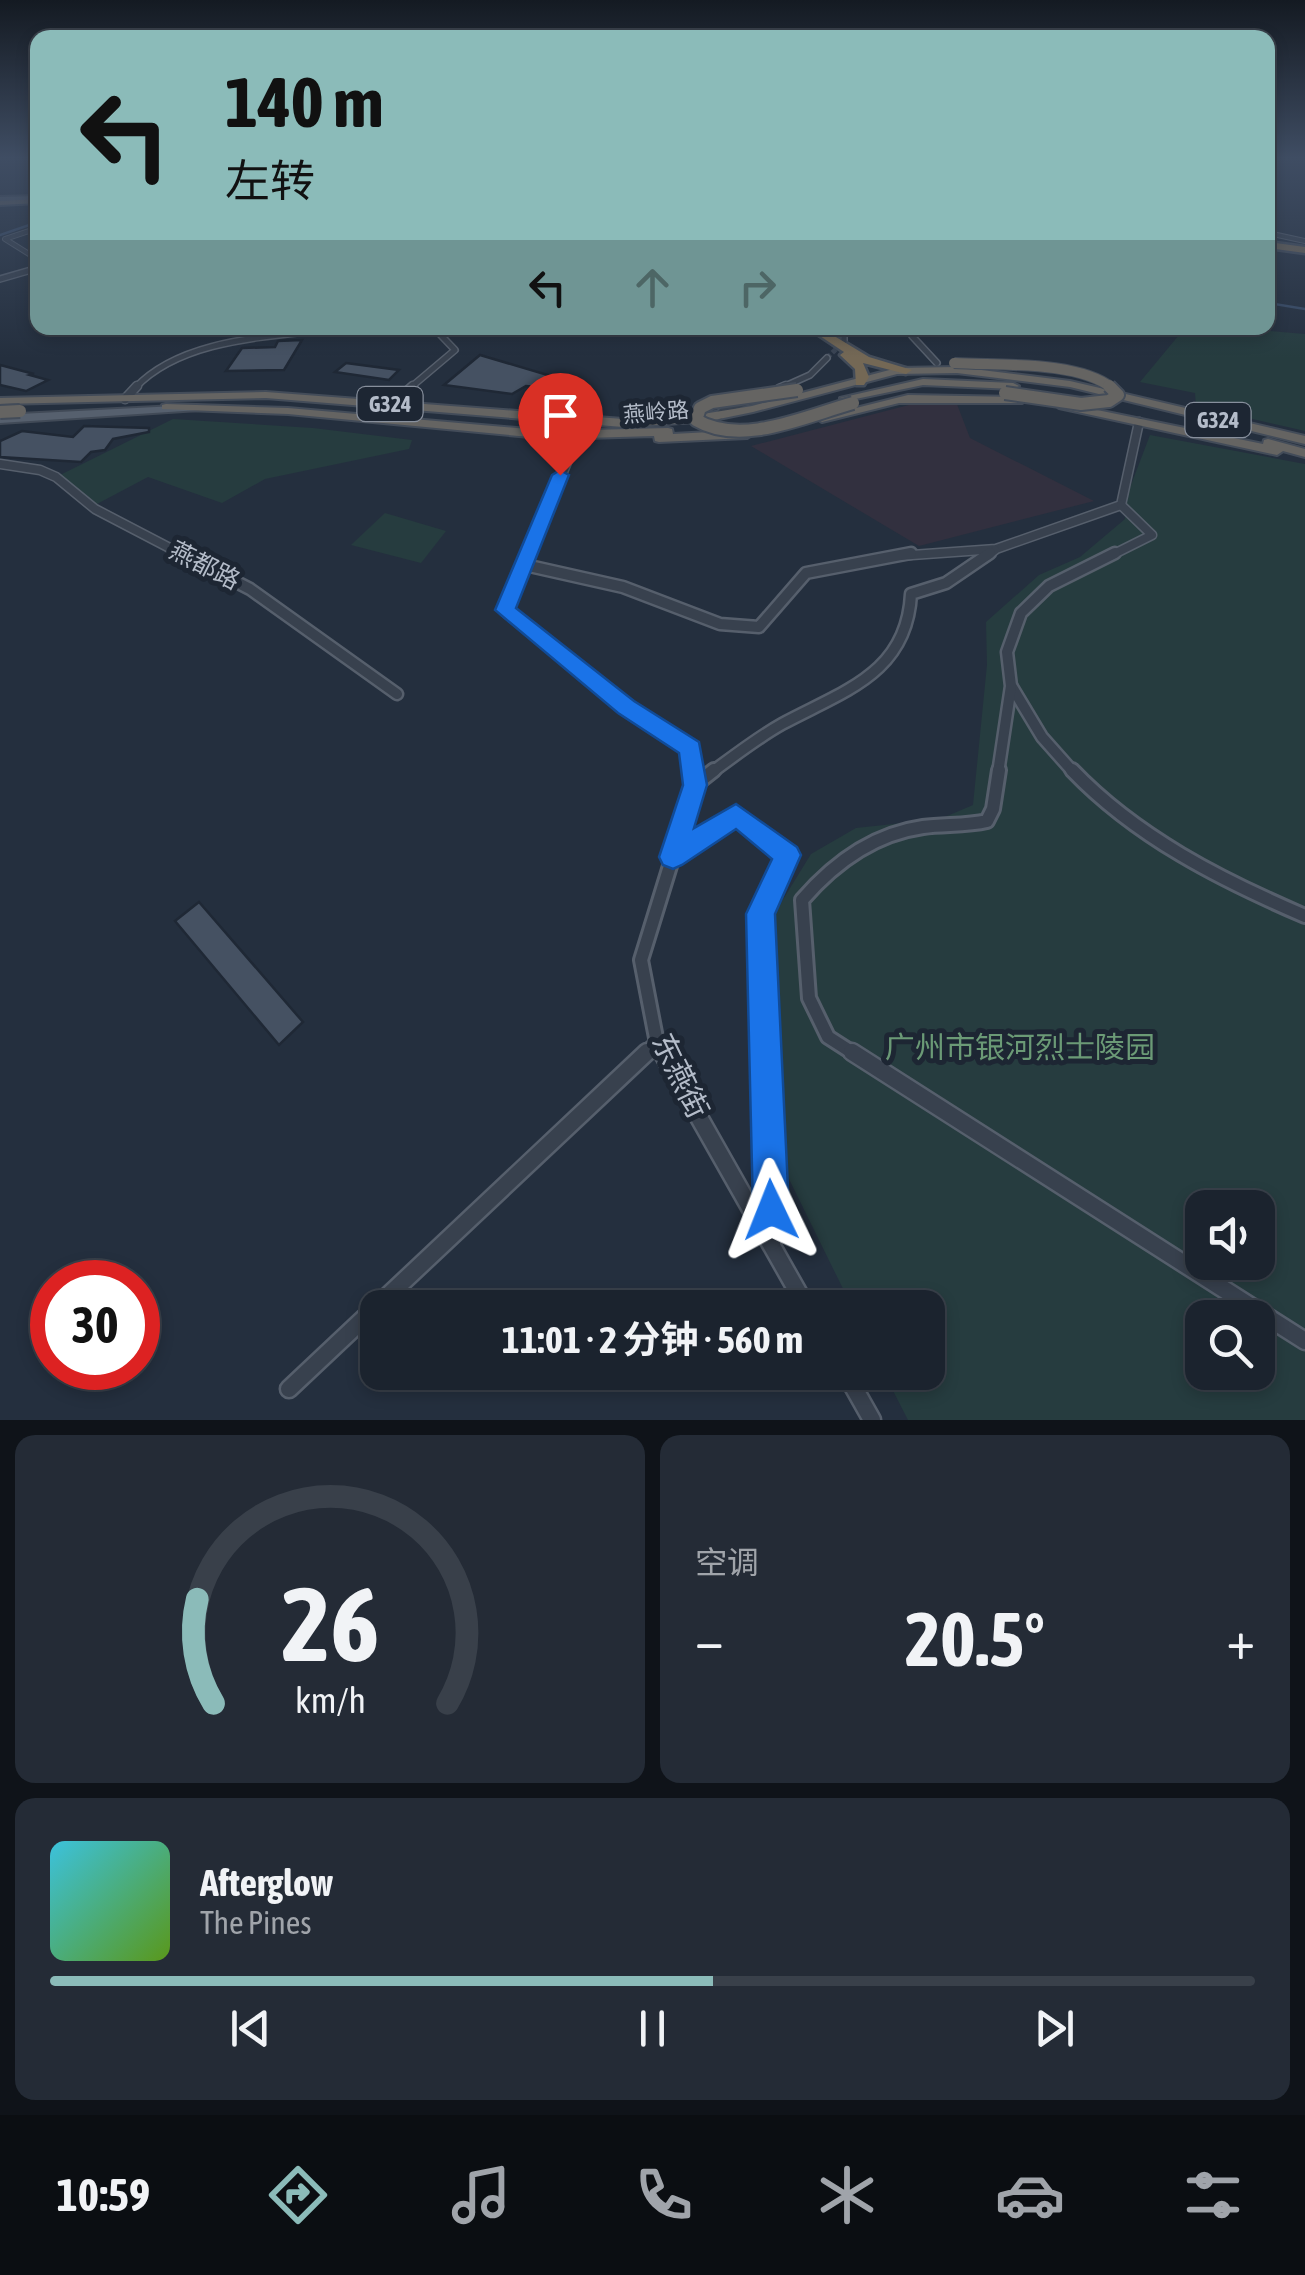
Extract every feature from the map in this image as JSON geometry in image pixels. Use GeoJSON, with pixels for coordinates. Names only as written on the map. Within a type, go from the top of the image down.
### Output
{"type":"FeatureCollection","features":[{"type":"Feature","properties":{"kind":"highway"},"geometry":{"type":"LineString","coordinates":[[1275,243],[1305,246]]}},
{"type":"Feature","properties":{"kind":"highway"},"geometry":{"type":"LineString","coordinates":[[813,335],[857,363],[863,377],[860,382],[712,402],[700,408],[696,420],[709,429],[734,432],[922,388],[978,384]]}},
{"type":"Feature","properties":{"kind":"highway"},"geometry":{"type":"LineString","coordinates":[[825,335],[866,360],[906,370],[952,358],[1048,368],[1091,380],[1132,400]]}},
{"type":"Feature","properties":{"kind":"highway"},"geometry":{"type":"LineString","coordinates":[[633,435],[742,435],[941,392],[1005,393],[1088,405],[1110,402],[1118,395],[1109,383],[1086,374],[937,363]]}},
{"type":"Feature","properties":{"kind":"highway","name":"燕岭路"},"geometry":{"type":"LineString","coordinates":[[0,401],[244,394],[602,422],[720,415],[906,370],[1013,375],[1305,440]]}},
{"type":"Feature","properties":{"kind":"highway","name":"燕岭路"},"geometry":{"type":"LineString","coordinates":[[195,408],[288,411],[578,436],[633,435],[744,422],[910,383],[978,384],[1069,395],[1305,455]]}},
{"type":"Feature","properties":{"kind":"highway"},"geometry":{"type":"LineString","coordinates":[[898,400],[1018,399],[1305,455]]}},
{"type":"Feature","properties":{"kind":"highway"},"geometry":{"type":"LineString","coordinates":[[0,415],[20,411],[195,408]]}},
{"type":"Feature","properties":{"kind":"main road","name":"燕岭路"},"geometry":{"type":"LineString","coordinates":[[0,415],[195,408]]}},
{"type":"Feature","properties":{"kind":"street"},"geometry":{"type":"LineString","coordinates":[[30,231],[5,239],[30,255]]}},
{"type":"Feature","properties":{"kind":"street"},"geometry":{"type":"LineString","coordinates":[[1275,235],[1305,246]]}},
{"type":"Feature","properties":{"kind":"street"},"geometry":{"type":"LineString","coordinates":[[0,279],[30,270]]}},
{"type":"Feature","properties":{"kind":"street"},"geometry":{"type":"LineString","coordinates":[[125,398],[151,371],[220,345],[291,335]]}},
{"type":"Feature","properties":{"kind":"street"},"geometry":{"type":"LineString","coordinates":[[392,404],[455,350],[441,335]]}},
{"type":"Feature","properties":{"kind":"street"},"geometry":{"type":"LineString","coordinates":[[844,335],[844,341]]}},
{"type":"Feature","properties":{"kind":"street"},"geometry":{"type":"LineString","coordinates":[[912,335],[937,363]]}},
{"type":"Feature","properties":{"kind":"street"},"geometry":{"type":"LineString","coordinates":[[720,415],[726,408],[799,382],[827,358]]}},
{"type":"Feature","properties":{"kind":"street"},"geometry":{"type":"LineString","coordinates":[[1121,505],[1140,422]]}},
{"type":"Feature","properties":{"kind":"street"},"geometry":{"type":"LineString","coordinates":[[578,436],[505,610],[626,707],[690,748],[695,785],[774,729],[874,674],[905,641],[913,616],[911,594],[946,583],[996,549],[1121,505]]}},
{"type":"Feature","properties":{"kind":"street","name":"燕都路"},"geometry":{"type":"LineString","coordinates":[[0,464],[56,476],[95,508],[250,589],[396,694]]}},
{"type":"Feature","properties":{"kind":"street"},"geometry":{"type":"LineString","coordinates":[[1121,505],[1152,535],[1049,586],[1026,606],[1017,621],[1007,652],[1011,686],[988,821],[917,828],[857,850],[828,870],[802,900],[810,998],[828,1037],[1305,1341]]}},
{"type":"Feature","properties":{"kind":"street"},"geometry":{"type":"LineString","coordinates":[[525,565],[623,587],[720,624],[759,627],[806,573],[917,552],[996,549]]}},
{"type":"Feature","properties":{"kind":"street"},"geometry":{"type":"LineString","coordinates":[[1011,686],[1051,749],[1096,795],[1245,892],[1305,916]]}},
{"type":"Feature","properties":{"kind":"street","name":"东燕街"},"geometry":{"type":"LineString","coordinates":[[695,785],[641,960],[657,1043],[797,1290]]}},
{"type":"Feature","properties":{"kind":"street"},"geometry":{"type":"LineString","coordinates":[[673,857],[736,815],[788,855],[760,914],[772,1247]]}},
{"type":"Feature","properties":{"kind":"street"},"geometry":{"type":"LineString","coordinates":[[289,1389],[657,1043]]}},
{"type":"Feature","properties":{"kind":"street"},"geometry":{"type":"LineString","coordinates":[[855,1390],[872,1420]]}},
{"type":"Feature","properties":{"kind":"shaded area"},"geometry":{"type":"Polygon","coordinates":[[[955,399],[970,438],[1094,501],[919,546],[751,446],[924,401],[955,399]]]}},
{"type":"Feature","properties":{"kind":"green space"},"geometry":{"type":"Polygon","coordinates":[[[1305,334],[1305,431],[1196,406],[1195,393],[1140,382],[1179,335],[1305,334]]]}},
{"type":"Feature","properties":{"kind":"green space"},"geometry":{"type":"Polygon","coordinates":[[[173,419],[313,428],[412,440],[409,449],[265,479],[222,503],[148,477],[97,504],[56,477],[173,419]]]}},
{"type":"Feature","properties":{"kind":"green space","name":"广州市银河烈士陵园"},"geometry":{"type":"Polygon","coordinates":[[[1150,435],[1305,464],[1305,1420],[908,1420],[893,1390],[945,1390],[945,1290],[844,1290],[787,1175],[772,1003],[771,919],[811,854],[856,828],[940,819],[973,805],[987,665],[986,622],[1039,575],[1080,557],[1125,519],[1126,498],[1150,435]]]}},
{"type":"Feature","properties":{"kind":"green space"},"geometry":{"type":"Polygon","coordinates":[[[385,513],[446,531],[421,563],[351,545],[385,513]]]}},
{"type":"Feature","properties":{"kind":"building"},"geometry":{"type":"Polygon","coordinates":[[[302,340],[284,370],[226,371],[242,348],[275,347],[278,341],[302,340]]]}},
{"type":"Feature","properties":{"kind":"building"},"geometry":{"type":"Polygon","coordinates":[[[480,355],[551,376],[537,387],[526,386],[512,394],[444,385],[480,355]]]}},
{"type":"Feature","properties":{"kind":"building"},"geometry":{"type":"Polygon","coordinates":[[[346,363],[399,370],[389,380],[335,372],[346,363]]]}},
{"type":"Feature","properties":{"kind":"building"},"geometry":{"type":"Polygon","coordinates":[[[0,365],[48,380],[26,391],[0,385],[0,365]]]}},
{"type":"Feature","properties":{"kind":"building"},"geometry":{"type":"Polygon","coordinates":[[[84,426],[149,428],[149,432],[113,439],[105,450],[91,452],[81,462],[0,457],[0,441],[22,431],[73,437],[84,426]]]}},
{"type":"Feature","properties":{"kind":"building"},"geometry":{"type":"Polygon","coordinates":[[[199,902],[303,1022],[279,1045],[175,921],[199,902]]]}},
{"type":"Feature","properties":{"kind":"waterway"},"geometry":{"type":"LineString","coordinates":[[0,235],[28,225]]}},
{"type":"Feature","properties":{"kind":"waterway"},"geometry":{"type":"LineString","coordinates":[[1275,304],[1305,309]]}},
{"type":"Feature","properties":{"kind":"tunnel"},"geometry":{"type":"LineString","coordinates":[[827,358],[844,341]]}},
{"type":"Feature","properties":{"kind":"route"},"geometry":{"type":"LineString","coordinates":[[560,475],[505,610],[626,707],[690,748],[695,785],[673,857],[736,815],[788,855],[760,914],[771,1210]]}}]}
